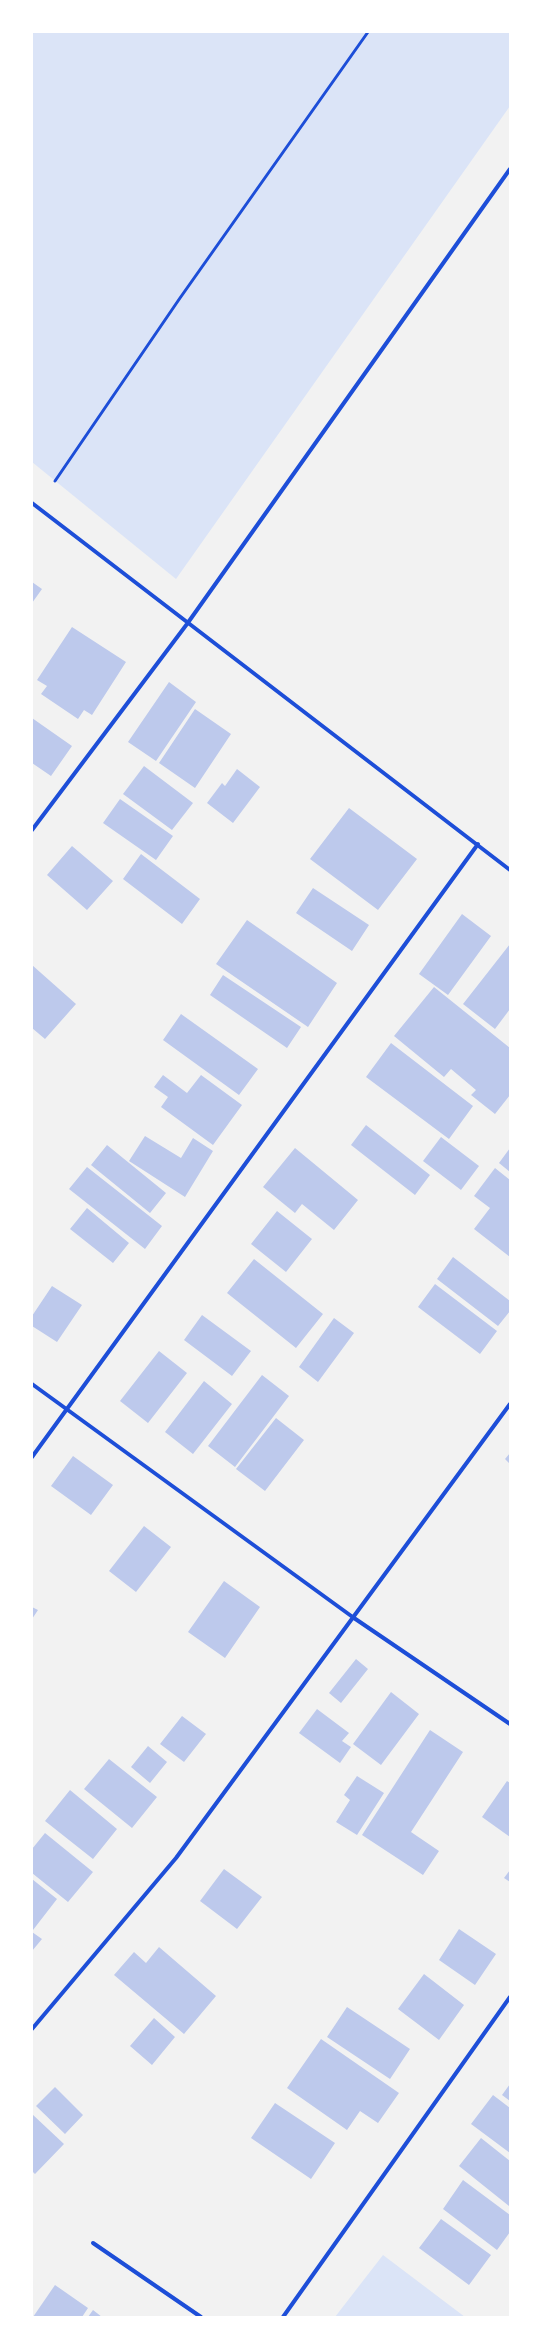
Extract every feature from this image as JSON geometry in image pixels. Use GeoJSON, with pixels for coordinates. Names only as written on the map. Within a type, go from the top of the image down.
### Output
{"type":"FeatureCollection","features":[{"type":"Feature","properties":{"kind":"street"},"geometry":{"type":"LineString","coordinates":[[32,830],[187,624],[510,169]]}},
{"type":"Feature","properties":{"kind":"street"},"geometry":{"type":"LineString","coordinates":[[32,503],[187,624],[478,844],[510,870]]}},
{"type":"Feature","properties":{"kind":"street"},"geometry":{"type":"LineString","coordinates":[[32,1457],[66,1408],[478,844]]}},
{"type":"Feature","properties":{"kind":"street"},"geometry":{"type":"LineString","coordinates":[[32,1384],[354,1618],[510,1724]]}},
{"type":"Feature","properties":{"kind":"street"},"geometry":{"type":"LineString","coordinates":[[32,2029],[176,1858],[510,1404]]}},
{"type":"Feature","properties":{"kind":"street"},"geometry":{"type":"LineString","coordinates":[[283,2317],[510,1996]]}},
{"type":"Feature","properties":{"kind":"street"},"geometry":{"type":"LineString","coordinates":[[93,2243],[202,2317]]}},
{"type":"Feature","properties":{"kind":"lane"},"geometry":{"type":"LineString","coordinates":[[55,481],[184,291],[368,32]]}},
{"type":"Feature","properties":{"kind":"shaded area"},"geometry":{"type":"Polygon","coordinates":[[[32,32],[510,32],[510,106],[176,579],[32,462],[32,32]]]}},
{"type":"Feature","properties":{"kind":"shaded area"},"geometry":{"type":"Polygon","coordinates":[[[383,2255],[465,2317],[335,2317],[383,2255]]]}},
{"type":"Feature","properties":{"kind":"building"},"geometry":{"type":"Polygon","coordinates":[[[32,582],[42,589],[32,603],[32,582]]]}},
{"type":"Feature","properties":{"kind":"building"},"geometry":{"type":"Polygon","coordinates":[[[72,627],[126,662],[92,715],[84,710],[78,719],[41,694],[47,686],[37,680],[72,627]]]}},
{"type":"Feature","properties":{"kind":"building"},"geometry":{"type":"Polygon","coordinates":[[[169,682],[196,702],[156,761],[128,742],[169,682]]]}},
{"type":"Feature","properties":{"kind":"building"},"geometry":{"type":"Polygon","coordinates":[[[195,709],[231,734],[195,788],[159,763],[195,709]]]}},
{"type":"Feature","properties":{"kind":"building"},"geometry":{"type":"Polygon","coordinates":[[[32,718],[72,746],[51,776],[32,763],[32,718]]]}},
{"type":"Feature","properties":{"kind":"building"},"geometry":{"type":"Polygon","coordinates":[[[144,766],[193,803],[172,830],[123,794],[144,766]]]}},
{"type":"Feature","properties":{"kind":"building"},"geometry":{"type":"Polygon","coordinates":[[[237,769],[260,787],[233,823],[207,803],[222,783],[225,786],[237,769]]]}},
{"type":"Feature","properties":{"kind":"building"},"geometry":{"type":"Polygon","coordinates":[[[120,799],[173,836],[156,860],[103,823],[120,799]]]}},
{"type":"Feature","properties":{"kind":"building"},"geometry":{"type":"Polygon","coordinates":[[[349,808],[417,859],[378,910],[310,859],[349,808]]]}},
{"type":"Feature","properties":{"kind":"building"},"geometry":{"type":"Polygon","coordinates":[[[72,846],[113,881],[87,910],[47,875],[72,846]]]}},
{"type":"Feature","properties":{"kind":"building"},"geometry":{"type":"Polygon","coordinates":[[[141,854],[200,899],[182,924],[123,879],[141,854]]]}},
{"type":"Feature","properties":{"kind":"building"},"geometry":{"type":"Polygon","coordinates":[[[313,888],[369,925],[352,951],[296,913],[313,888]]]}},
{"type":"Feature","properties":{"kind":"building"},"geometry":{"type":"Polygon","coordinates":[[[462,914],[491,936],[448,995],[419,974],[462,914]]]}},
{"type":"Feature","properties":{"kind":"building"},"geometry":{"type":"Polygon","coordinates":[[[247,920],[337,983],[308,1027],[216,964],[247,920]]]}},
{"type":"Feature","properties":{"kind":"building"},"geometry":{"type":"Polygon","coordinates":[[[510,944],[510,1009],[495,1029],[463,1004],[510,944]]]}},
{"type":"Feature","properties":{"kind":"building"},"geometry":{"type":"Polygon","coordinates":[[[32,965],[76,1004],[45,1039],[32,1028],[32,965]]]}},
{"type":"Feature","properties":{"kind":"building"},"geometry":{"type":"Polygon","coordinates":[[[223,975],[301,1027],[287,1048],[210,995],[223,975]]]}},
{"type":"Feature","properties":{"kind":"building"},"geometry":{"type":"Polygon","coordinates":[[[434,987],[510,1048],[510,1095],[495,1114],[471,1095],[476,1090],[451,1069],[444,1077],[394,1036],[434,987]]]}},
{"type":"Feature","properties":{"kind":"building"},"geometry":{"type":"Polygon","coordinates":[[[181,1014],[258,1069],[239,1095],[163,1040],[181,1014]]]}},
{"type":"Feature","properties":{"kind":"building"},"geometry":{"type":"Polygon","coordinates":[[[391,1043],[473,1106],[449,1139],[366,1077],[391,1043]]]}},
{"type":"Feature","properties":{"kind":"building"},"geometry":{"type":"Polygon","coordinates":[[[163,1075],[187,1093],[201,1075],[242,1105],[213,1145],[161,1107],[168,1097],[154,1087],[163,1075]]]}},
{"type":"Feature","properties":{"kind":"building"},"geometry":{"type":"Polygon","coordinates":[[[366,1125],[430,1175],[415,1195],[351,1145],[366,1125]]]}},
{"type":"Feature","properties":{"kind":"building"},"geometry":{"type":"Polygon","coordinates":[[[145,1136],[181,1158],[193,1138],[213,1151],[185,1197],[129,1161],[145,1136]]]}},
{"type":"Feature","properties":{"kind":"building"},"geometry":{"type":"Polygon","coordinates":[[[441,1137],[479,1166],[461,1190],[423,1161],[441,1137]]]}},
{"type":"Feature","properties":{"kind":"building"},"geometry":{"type":"Polygon","coordinates":[[[107,1145],[166,1193],[150,1213],[91,1165],[107,1145]]]}},
{"type":"Feature","properties":{"kind":"building"},"geometry":{"type":"Polygon","coordinates":[[[295,1148],[358,1200],[334,1230],[302,1204],[295,1213],[263,1187],[295,1148]]]}},
{"type":"Feature","properties":{"kind":"building"},"geometry":{"type":"Polygon","coordinates":[[[510,1148],[510,1172],[499,1163],[510,1148]]]}},
{"type":"Feature","properties":{"kind":"building"},"geometry":{"type":"Polygon","coordinates":[[[87,1167],[162,1226],[145,1249],[69,1189],[87,1167]]]}},
{"type":"Feature","properties":{"kind":"building"},"geometry":{"type":"Polygon","coordinates":[[[495,1168],[510,1180],[510,1257],[474,1229],[490,1208],[474,1196],[495,1168]]]}},
{"type":"Feature","properties":{"kind":"building"},"geometry":{"type":"Polygon","coordinates":[[[87,1208],[129,1243],[113,1263],[70,1229],[87,1208]]]}},
{"type":"Feature","properties":{"kind":"building"},"geometry":{"type":"Polygon","coordinates":[[[277,1211],[312,1239],[286,1272],[251,1244],[277,1211]]]}},
{"type":"Feature","properties":{"kind":"building"},"geometry":{"type":"Polygon","coordinates":[[[453,1257],[510,1301],[510,1311],[498,1326],[437,1279],[453,1257]]]}},
{"type":"Feature","properties":{"kind":"building"},"geometry":{"type":"Polygon","coordinates":[[[254,1259],[323,1314],[296,1348],[227,1293],[254,1259]]]}},
{"type":"Feature","properties":{"kind":"building"},"geometry":{"type":"Polygon","coordinates":[[[435,1284],[497,1331],[480,1354],[418,1307],[435,1284]]]}},
{"type":"Feature","properties":{"kind":"building"},"geometry":{"type":"Polygon","coordinates":[[[52,1286],[82,1305],[57,1342],[32,1326],[32,1316],[52,1286]]]}},
{"type":"Feature","properties":{"kind":"building"},"geometry":{"type":"Polygon","coordinates":[[[202,1315],[251,1351],[232,1376],[184,1340],[202,1315]]]}},
{"type":"Feature","properties":{"kind":"building"},"geometry":{"type":"Polygon","coordinates":[[[334,1318],[354,1333],[318,1382],[299,1367],[334,1318]]]}},
{"type":"Feature","properties":{"kind":"building"},"geometry":{"type":"Polygon","coordinates":[[[159,1351],[187,1373],[148,1423],[120,1401],[159,1351]]]}},
{"type":"Feature","properties":{"kind":"building"},"geometry":{"type":"Polygon","coordinates":[[[262,1375],[289,1396],[235,1467],[208,1446],[262,1375]]]}},
{"type":"Feature","properties":{"kind":"building"},"geometry":{"type":"Polygon","coordinates":[[[204,1381],[232,1404],[193,1454],[165,1432],[204,1381]]]}},
{"type":"Feature","properties":{"kind":"building"},"geometry":{"type":"Polygon","coordinates":[[[276,1418],[304,1440],[265,1491],[236,1469],[276,1418]]]}},
{"type":"Feature","properties":{"kind":"building"},"geometry":{"type":"Polygon","coordinates":[[[510,1453],[510,1464],[505,1459],[510,1453]]]}},
{"type":"Feature","properties":{"kind":"building"},"geometry":{"type":"Polygon","coordinates":[[[73,1456],[113,1485],[91,1515],[51,1486],[73,1456]]]}},
{"type":"Feature","properties":{"kind":"building"},"geometry":{"type":"Polygon","coordinates":[[[144,1526],[171,1547],[136,1592],[109,1571],[144,1526]]]}},
{"type":"Feature","properties":{"kind":"building"},"geometry":{"type":"Polygon","coordinates":[[[224,1581],[260,1607],[225,1658],[188,1632],[224,1581]]]}},
{"type":"Feature","properties":{"kind":"building"},"geometry":{"type":"Polygon","coordinates":[[[32,1607],[38,1610],[32,1619],[32,1607]]]}},
{"type":"Feature","properties":{"kind":"building"},"geometry":{"type":"Polygon","coordinates":[[[356,1659],[368,1669],[341,1703],[329,1693],[356,1659]]]}},
{"type":"Feature","properties":{"kind":"building"},"geometry":{"type":"Polygon","coordinates":[[[391,1692],[419,1714],[381,1765],[353,1744],[391,1692]]]}},
{"type":"Feature","properties":{"kind":"building"},"geometry":{"type":"Polygon","coordinates":[[[317,1709],[349,1733],[342,1741],[351,1747],[340,1763],[299,1733],[317,1709]]]}},
{"type":"Feature","properties":{"kind":"building"},"geometry":{"type":"Polygon","coordinates":[[[182,1716],[206,1734],[184,1762],[160,1744],[182,1716]]]}},
{"type":"Feature","properties":{"kind":"building"},"geometry":{"type":"Polygon","coordinates":[[[430,1730],[463,1752],[411,1832],[439,1851],[423,1875],[362,1835],[430,1730]]]}},
{"type":"Feature","properties":{"kind":"building"},"geometry":{"type":"Polygon","coordinates":[[[148,1746],[167,1762],[150,1783],[131,1767],[148,1746]]]}},
{"type":"Feature","properties":{"kind":"building"},"geometry":{"type":"Polygon","coordinates":[[[109,1759],[157,1797],[132,1828],[84,1789],[109,1759]]]}},
{"type":"Feature","properties":{"kind":"building"},"geometry":{"type":"Polygon","coordinates":[[[357,1776],[384,1793],[357,1835],[336,1822],[350,1800],[344,1795],[357,1776]]]}},
{"type":"Feature","properties":{"kind":"building"},"geometry":{"type":"Polygon","coordinates":[[[507,1781],[510,1783],[510,1837],[482,1817],[507,1781]]]}},
{"type":"Feature","properties":{"kind":"building"},"geometry":{"type":"Polygon","coordinates":[[[70,1790],[117,1829],[93,1859],[45,1821],[70,1790]]]}},
{"type":"Feature","properties":{"kind":"building"},"geometry":{"type":"Polygon","coordinates":[[[45,1833],[93,1872],[68,1902],[32,1873],[32,1849],[45,1833]]]}},
{"type":"Feature","properties":{"kind":"building"},"geometry":{"type":"Polygon","coordinates":[[[224,1869],[262,1897],[237,1929],[200,1901],[224,1869]]]}},
{"type":"Feature","properties":{"kind":"building"},"geometry":{"type":"Polygon","coordinates":[[[510,1870],[510,1882],[504,1878],[510,1870]]]}},
{"type":"Feature","properties":{"kind":"building"},"geometry":{"type":"Polygon","coordinates":[[[32,1879],[57,1899],[33,1930],[32,1929],[32,1879]]]}},
{"type":"Feature","properties":{"kind":"building"},"geometry":{"type":"Polygon","coordinates":[[[459,1929],[496,1954],[475,1985],[439,1960],[459,1929]]]}},
{"type":"Feature","properties":{"kind":"building"},"geometry":{"type":"Polygon","coordinates":[[[32,1932],[42,1939],[32,1951],[32,1932]]]}},
{"type":"Feature","properties":{"kind":"building"},"geometry":{"type":"Polygon","coordinates":[[[159,1947],[216,1996],[184,2034],[114,1975],[134,1952],[146,1963],[159,1947]]]}},
{"type":"Feature","properties":{"kind":"building"},"geometry":{"type":"Polygon","coordinates":[[[424,1974],[464,2005],[439,2040],[398,2009],[424,1974]]]}},
{"type":"Feature","properties":{"kind":"building"},"geometry":{"type":"Polygon","coordinates":[[[347,2007],[410,2049],[390,2079],[327,2037],[347,2007]]]}},
{"type":"Feature","properties":{"kind":"building"},"geometry":{"type":"Polygon","coordinates":[[[154,2018],[175,2037],[152,2065],[130,2046],[154,2018]]]}},
{"type":"Feature","properties":{"kind":"building"},"geometry":{"type":"Polygon","coordinates":[[[321,2039],[399,2093],[378,2123],[360,2111],[347,2130],[287,2088],[321,2039]]]}},
{"type":"Feature","properties":{"kind":"building"},"geometry":{"type":"Polygon","coordinates":[[[510,2084],[510,2101],[502,2095],[510,2084]]]}},
{"type":"Feature","properties":{"kind":"building"},"geometry":{"type":"Polygon","coordinates":[[[55,2087],[83,2115],[65,2134],[36,2106],[55,2087]]]}},
{"type":"Feature","properties":{"kind":"building"},"geometry":{"type":"Polygon","coordinates":[[[493,2095],[510,2108],[510,2153],[471,2124],[493,2095]]]}},
{"type":"Feature","properties":{"kind":"building"},"geometry":{"type":"Polygon","coordinates":[[[275,2103],[335,2143],[311,2179],[251,2138],[275,2103]]]}},
{"type":"Feature","properties":{"kind":"building"},"geometry":{"type":"Polygon","coordinates":[[[32,2114],[64,2144],[35,2174],[32,2171],[32,2114]]]}},
{"type":"Feature","properties":{"kind":"building"},"geometry":{"type":"Polygon","coordinates":[[[481,2138],[510,2161],[509,2206],[459,2166],[481,2138]]]}},
{"type":"Feature","properties":{"kind":"building"},"geometry":{"type":"Polygon","coordinates":[[[463,2180],[510,2215],[510,2232],[497,2250],[443,2209],[463,2180]]]}},
{"type":"Feature","properties":{"kind":"building"},"geometry":{"type":"Polygon","coordinates":[[[441,2219],[491,2255],[469,2285],[419,2248],[441,2219]]]}},
{"type":"Feature","properties":{"kind":"building"},"geometry":{"type":"Polygon","coordinates":[[[55,2285],[88,2308],[82,2317],[33,2317],[55,2285]]]}},
{"type":"Feature","properties":{"kind":"building"},"geometry":{"type":"Polygon","coordinates":[[[93,2310],[102,2317],[88,2317],[93,2310]]]}}]}
